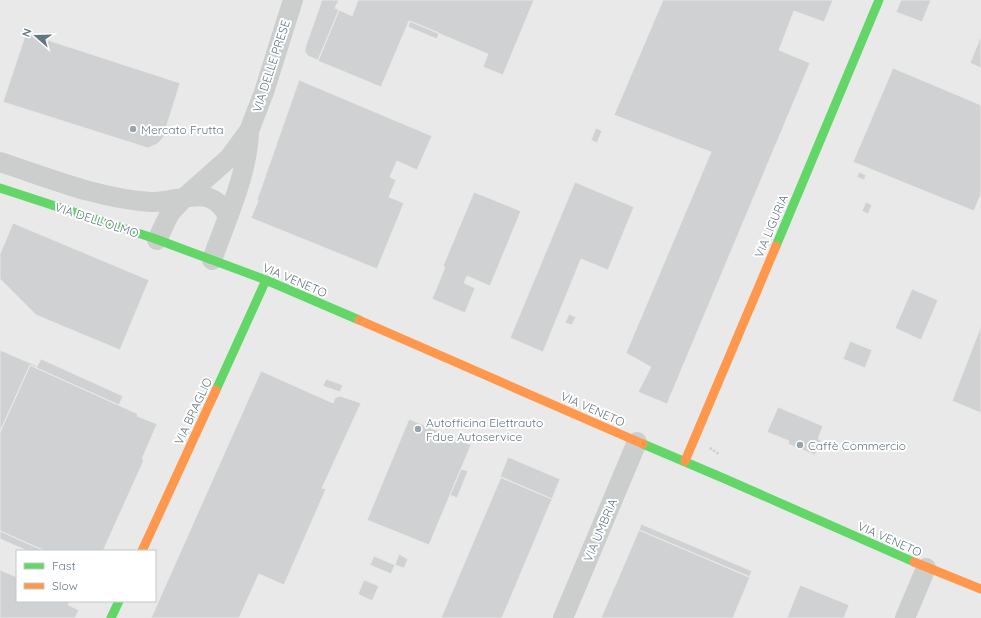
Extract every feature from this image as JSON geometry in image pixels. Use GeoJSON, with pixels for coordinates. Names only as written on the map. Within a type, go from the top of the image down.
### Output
{"type":"FeatureCollection","features":[{"type":"Feature","properties":{"kind":"main road","name":"VIA LIGURIA"},"geometry":{"type":"LineString","coordinates":[[684,461],[879,0]]}},
{"type":"Feature","properties":{"kind":"main road","name":"VIA DELL'OLMO"},"geometry":{"type":"LineString","coordinates":[[0,188],[157,240],[203,257]]}},
{"type":"Feature","properties":{"kind":"main road","name":"VIA VENETO"},"geometry":{"type":"LineString","coordinates":[[203,257],[266,280],[637,442],[684,461],[926,568],[981,589]]}},
{"type":"Feature","properties":{"kind":"main road","name":"VIA BRAGLIO"},"geometry":{"type":"LineString","coordinates":[[142,550],[266,280]]}},
{"type":"Feature","properties":{"kind":"main road"},"geometry":{"type":"LineString","coordinates":[[111,618],[119,602]]}},
{"type":"Feature","properties":{"kind":"street","name":"VIA DELLE PRESE"},"geometry":{"type":"LineString","coordinates":[[157,240],[170,213],[184,198],[229,158],[248,131],[264,92],[292,0]]}},
{"type":"Feature","properties":{"kind":"street","name":"VIA DELLE PRESE"},"geometry":{"type":"LineString","coordinates":[[203,257],[228,216],[241,179],[248,144],[248,131]]}},
{"type":"Feature","properties":{"kind":"street","name":"VIA DELL'OLMO"},"geometry":{"type":"LineString","coordinates":[[0,162],[91,192],[118,198],[154,202],[184,198]]}},
{"type":"Feature","properties":{"kind":"street"},"geometry":{"type":"LineString","coordinates":[[184,198],[196,195],[211,198],[218,202],[228,216]]}},
{"type":"Feature","properties":{"kind":"street","name":"VIA UMBRIA"},"geometry":{"type":"LineString","coordinates":[[562,618],[637,442]]}},
{"type":"Feature","properties":{"kind":"street"},"geometry":{"type":"LineString","coordinates":[[905,618],[926,568]]}},
{"type":"Feature","properties":{"kind":"path"},"geometry":{"type":"LineString","coordinates":[[694,439],[724,457]]}},
{"type":"Feature","properties":{"kind":"shaded area"},"geometry":{"type":"Polygon","coordinates":[[[0,0],[981,0],[981,618],[0,618],[0,0]]]}},
{"type":"Feature","properties":{"kind":"building"},"geometry":{"type":"Polygon","coordinates":[[[322,0],[339,0],[335,8],[339,10],[318,60],[308,56],[305,52],[305,48],[322,0]]]}},
{"type":"Feature","properties":{"kind":"building"},"geometry":{"type":"Polygon","coordinates":[[[358,0],[534,0],[503,75],[483,67],[488,54],[409,21],[381,87],[318,61],[339,10],[352,16],[358,0]]]}},
{"type":"Feature","properties":{"kind":"building"},"geometry":{"type":"Polygon","coordinates":[[[663,0],[833,0],[824,22],[794,11],[779,50],[810,63],[667,404],[638,392],[651,367],[626,353],[711,152],[614,115],[663,0]]]}},
{"type":"Feature","properties":{"kind":"building"},"geometry":{"type":"Polygon","coordinates":[[[901,0],[931,0],[922,22],[896,12],[901,0]]]}},
{"type":"Feature","properties":{"kind":"building"},"geometry":{"type":"Polygon","coordinates":[[[410,21],[439,33],[437,39],[408,27],[410,21]]]}},
{"type":"Feature","properties":{"kind":"building"},"geometry":{"type":"Polygon","coordinates":[[[26,33],[180,83],[163,138],[157,144],[148,148],[3,102],[26,33]]]}},
{"type":"Feature","properties":{"kind":"building"},"geometry":{"type":"Polygon","coordinates":[[[981,36],[981,68],[970,63],[981,36]]]}},
{"type":"Feature","properties":{"kind":"building"},"geometry":{"type":"Polygon","coordinates":[[[893,68],[981,105],[981,194],[974,211],[853,162],[893,68]]]}},
{"type":"Feature","properties":{"kind":"building"},"geometry":{"type":"Polygon","coordinates":[[[299,80],[432,136],[417,170],[397,161],[390,177],[396,180],[389,197],[404,203],[377,269],[251,218],[299,80]]]}},
{"type":"Feature","properties":{"kind":"building"},"geometry":{"type":"Polygon","coordinates":[[[596,128],[602,131],[597,143],[591,140],[596,128]]]}},
{"type":"Feature","properties":{"kind":"building"},"geometry":{"type":"Polygon","coordinates":[[[859,172],[866,175],[864,180],[857,177],[859,172]]]}},
{"type":"Feature","properties":{"kind":"building"},"geometry":{"type":"Polygon","coordinates":[[[575,182],[634,207],[608,270],[581,259],[543,352],[510,338],[575,182]]]}},
{"type":"Feature","properties":{"kind":"building"},"geometry":{"type":"Polygon","coordinates":[[[474,192],[521,211],[490,286],[467,276],[464,283],[475,288],[465,313],[432,299],[445,267],[443,266],[474,192]]]}},
{"type":"Feature","properties":{"kind":"building"},"geometry":{"type":"Polygon","coordinates":[[[866,202],[872,205],[868,214],[862,211],[866,202]]]}},
{"type":"Feature","properties":{"kind":"building"},"geometry":{"type":"Polygon","coordinates":[[[13,223],[149,280],[120,350],[36,315],[0,279],[0,254],[13,223]]]}},
{"type":"Feature","properties":{"kind":"building"},"geometry":{"type":"Polygon","coordinates":[[[912,289],[938,300],[921,340],[895,328],[912,289]]]}},
{"type":"Feature","properties":{"kind":"building"},"geometry":{"type":"Polygon","coordinates":[[[569,314],[576,317],[572,325],[565,323],[569,314]]]}},
{"type":"Feature","properties":{"kind":"building"},"geometry":{"type":"Polygon","coordinates":[[[981,326],[981,413],[952,401],[981,326]]]}},
{"type":"Feature","properties":{"kind":"building"},"geometry":{"type":"Polygon","coordinates":[[[850,341],[872,350],[865,368],[843,359],[850,341]]]}},
{"type":"Feature","properties":{"kind":"building"},"geometry":{"type":"Polygon","coordinates":[[[0,350],[37,366],[36,368],[30,365],[0,432],[0,350]]]}},
{"type":"Feature","properties":{"kind":"building"},"geometry":{"type":"Polygon","coordinates":[[[41,359],[123,396],[119,405],[36,368],[41,359]]]}},
{"type":"Feature","properties":{"kind":"building"},"geometry":{"type":"Polygon","coordinates":[[[30,365],[157,424],[142,459],[144,460],[103,550],[43,550],[0,531],[0,432],[30,365]]]}},
{"type":"Feature","properties":{"kind":"building"},"geometry":{"type":"Polygon","coordinates":[[[261,371],[333,403],[335,398],[340,396],[361,403],[322,488],[326,489],[284,585],[259,574],[239,618],[151,618],[261,371]]]}},
{"type":"Feature","properties":{"kind":"building"},"geometry":{"type":"Polygon","coordinates":[[[326,379],[343,385],[340,392],[323,386],[326,379]]]}},
{"type":"Feature","properties":{"kind":"building"},"geometry":{"type":"Polygon","coordinates":[[[778,407],[823,426],[818,439],[821,440],[815,455],[788,444],[789,441],[767,432],[778,407]]]}},
{"type":"Feature","properties":{"kind":"building"},"geometry":{"type":"Polygon","coordinates":[[[409,419],[471,445],[429,545],[367,520],[409,419]]]}},
{"type":"Feature","properties":{"kind":"building"},"geometry":{"type":"Polygon","coordinates":[[[508,457],[560,479],[552,499],[500,477],[508,457]]]}},
{"type":"Feature","properties":{"kind":"building"},"geometry":{"type":"Polygon","coordinates":[[[461,469],[468,471],[457,498],[450,495],[461,469]]]}},
{"type":"Feature","properties":{"kind":"building"},"geometry":{"type":"Polygon","coordinates":[[[501,477],[552,499],[502,618],[441,618],[501,477]]]}},
{"type":"Feature","properties":{"kind":"building"},"geometry":{"type":"Polygon","coordinates":[[[641,524],[752,571],[749,577],[639,530],[641,524]]]}},
{"type":"Feature","properties":{"kind":"building"},"geometry":{"type":"Polygon","coordinates":[[[639,530],[750,577],[733,618],[601,618],[639,530]]]}},
{"type":"Feature","properties":{"kind":"building"},"geometry":{"type":"Polygon","coordinates":[[[0,531],[43,550],[26,550],[0,539],[0,531]]]}},
{"type":"Feature","properties":{"kind":"building"},"geometry":{"type":"Polygon","coordinates":[[[399,554],[408,559],[404,568],[395,565],[399,554]]]}},
{"type":"Feature","properties":{"kind":"building"},"geometry":{"type":"Polygon","coordinates":[[[374,556],[395,565],[391,574],[370,565],[374,556]]]}},
{"type":"Feature","properties":{"kind":"building"},"geometry":{"type":"Polygon","coordinates":[[[0,570],[16,577],[16,602],[70,602],[68,605],[79,610],[75,618],[0,618],[0,570]]]}},
{"type":"Feature","properties":{"kind":"building"},"geometry":{"type":"Polygon","coordinates":[[[364,580],[379,586],[372,601],[358,594],[364,580]]]}},
{"type":"Feature","properties":{"kind":"building"},"geometry":{"type":"Polygon","coordinates":[[[800,585],[849,605],[844,618],[787,618],[800,585]]]}},
{"type":"Feature","properties":{"kind":"traffic: fast"},"geometry":{"type":"LineString","coordinates":[[776,246],[879,0]]}},
{"type":"Feature","properties":{"kind":"traffic: fast"},"geometry":{"type":"LineString","coordinates":[[0,188],[153,238],[266,280],[359,320]]}},
{"type":"Feature","properties":{"kind":"traffic: fast"},"geometry":{"type":"LineString","coordinates":[[216,390],[266,280]]}},
{"type":"Feature","properties":{"kind":"traffic: fast"},"geometry":{"type":"LineString","coordinates":[[643,444],[914,562]]}},
{"type":"Feature","properties":{"kind":"traffic: fast"},"geometry":{"type":"LineString","coordinates":[[111,618],[119,602]]}},
{"type":"Feature","properties":{"kind":"traffic: slow"},"geometry":{"type":"LineString","coordinates":[[685,461],[776,246]]}},
{"type":"Feature","properties":{"kind":"traffic: slow"},"geometry":{"type":"LineString","coordinates":[[359,320],[643,444]]}},
{"type":"Feature","properties":{"kind":"traffic: slow"},"geometry":{"type":"LineString","coordinates":[[142,550],[216,390]]}},
{"type":"Feature","properties":{"kind":"traffic: slow"},"geometry":{"type":"LineString","coordinates":[[914,562],[981,589]]}},
{"type":"Feature","properties":{"kind":"place","name":"Mercato Frutta"},"geometry":{"type":"Point","coordinates":[133,129]}},
{"type":"Feature","properties":{"kind":"place","name":"Autofficina Elettrauto Fdue Autoservice"},"geometry":{"type":"Point","coordinates":[418,429]}},
{"type":"Feature","properties":{"kind":"place","name":"Caffè Commercio"},"geometry":{"type":"Point","coordinates":[800,445]}}]}
